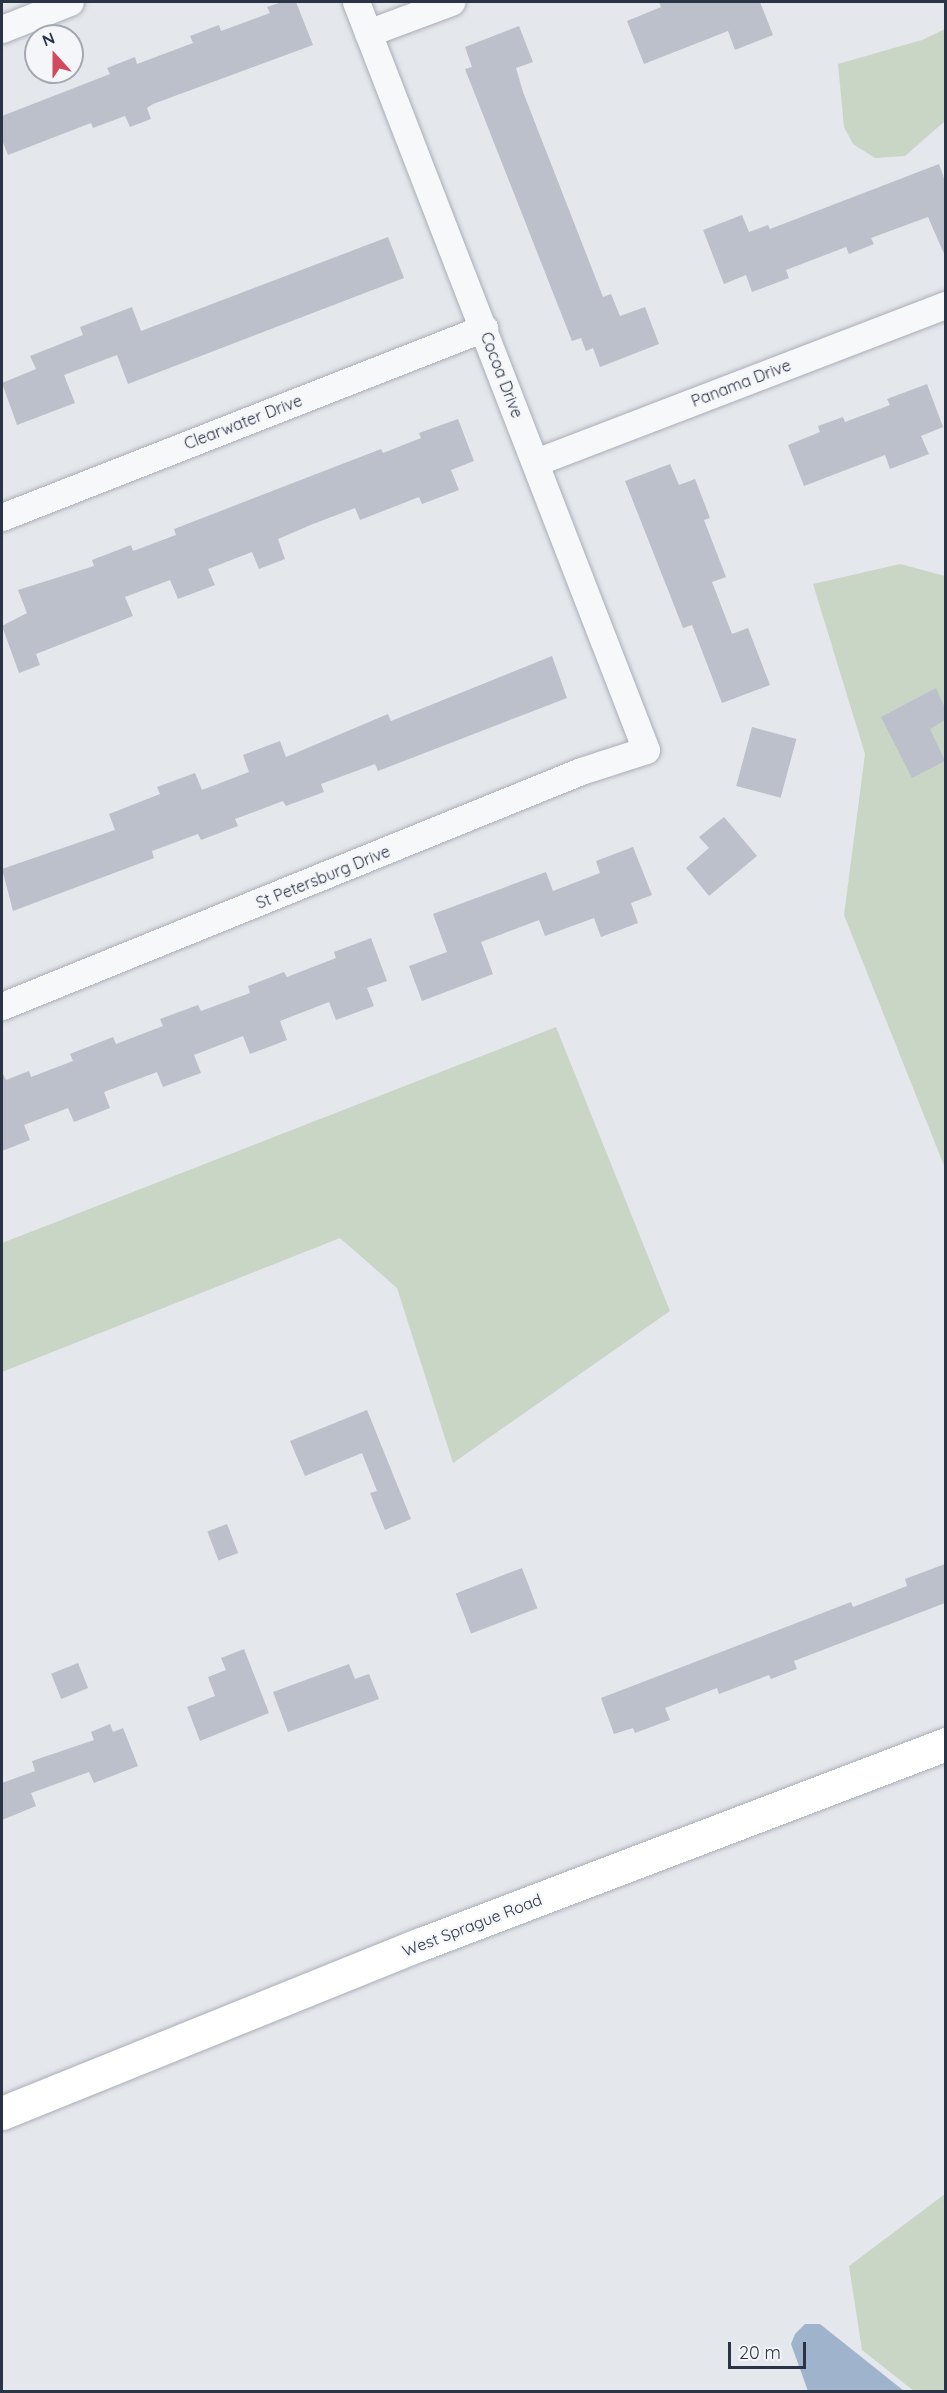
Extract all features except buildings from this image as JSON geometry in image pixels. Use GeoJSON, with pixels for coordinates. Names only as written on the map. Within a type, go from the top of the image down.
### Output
{"type":"FeatureCollection","features":[{"type":"Feature","properties":{"kind":"street"},"geometry":{"type":"LineString","coordinates":[[2,29],[70,2]]}},
{"type":"Feature","properties":{"kind":"street","name":"Cocoa Drive"},"geometry":{"type":"LineString","coordinates":[[356,2],[646,750]]}},
{"type":"Feature","properties":{"kind":"street"},"geometry":{"type":"LineString","coordinates":[[368,33],[451,2]]}},
{"type":"Feature","properties":{"kind":"street","name":"Panama Drive"},"geometry":{"type":"LineString","coordinates":[[536,462],[945,305]]}},
{"type":"Feature","properties":{"kind":"street","name":"Clearwater Drive"},"geometry":{"type":"LineString","coordinates":[[2,517],[484,328]]}},
{"type":"Feature","properties":{"kind":"street","name":"St Petersburg Drive"},"geometry":{"type":"LineString","coordinates":[[2,1006],[580,771],[646,750]]}},
{"type":"Feature","properties":{"kind":"street","name":"West Sprague Road"},"geometry":{"type":"LineString","coordinates":[[2,2112],[421,1944],[945,1744]]}},
{"type":"Feature","properties":{"kind":"green space"},"geometry":{"type":"Polygon","coordinates":[[[945,29],[945,121],[905,156],[875,158],[853,144],[844,127],[838,64],[922,40],[945,29]]]}},
{"type":"Feature","properties":{"kind":"green space"},"geometry":{"type":"Polygon","coordinates":[[[900,564],[945,576],[945,1168],[844,915],[865,754],[813,584],[900,564]]]}},
{"type":"Feature","properties":{"kind":"green space"},"geometry":{"type":"Polygon","coordinates":[[[556,1027],[670,1311],[453,1463],[397,1288],[340,1238],[2,1372],[2,1243],[556,1027]]]}},
{"type":"Feature","properties":{"kind":"green space"},"geometry":{"type":"Polygon","coordinates":[[[945,2194],[945,2391],[914,2391],[862,2350],[849,2266],[945,2194]]]}},
{"type":"Feature","properties":{"kind":"water"},"geometry":{"type":"Polygon","coordinates":[[[805,2324],[820,2324],[904,2391],[808,2391],[791,2344],[795,2334],[805,2324]]]}}]}
